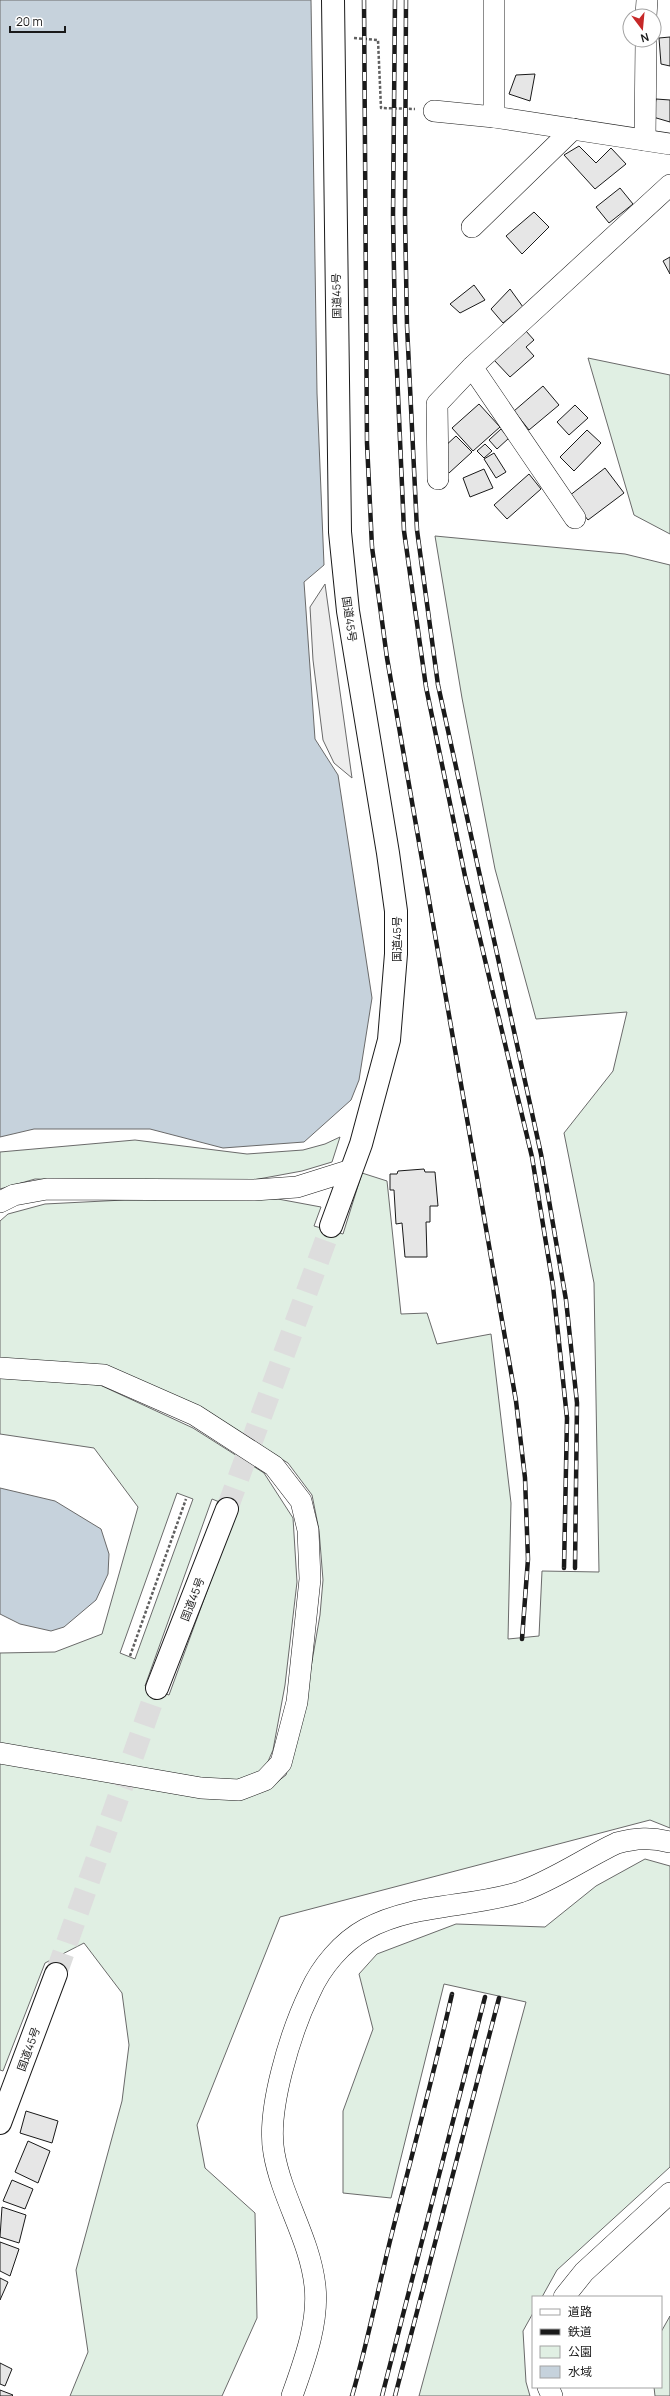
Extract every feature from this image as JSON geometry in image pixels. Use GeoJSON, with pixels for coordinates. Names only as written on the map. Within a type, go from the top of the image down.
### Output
{"type":"FeatureCollection","features":[{"type":"Feature","properties":{"kind":"highway","name":"国道45号"},"geometry":{"type":"LineString","coordinates":[[331,1226],[361,1144],[389,1040],[394,1000],[396,939],[396,911],[388,853],[348,612],[340,532],[333,0]]}},
{"type":"Feature","properties":{"kind":"highway","name":"国道45号"},"geometry":{"type":"LineString","coordinates":[[157,1688],[227,1509]]}},
{"type":"Feature","properties":{"kind":"highway","name":"国道45号"},"geometry":{"type":"LineString","coordinates":[[0,2123],[56,1974]]}},
{"type":"Feature","properties":{"kind":"street"},"geometry":{"type":"LineString","coordinates":[[494,0],[494,117]]}},
{"type":"Feature","properties":{"kind":"street"},"geometry":{"type":"LineString","coordinates":[[645,140],[646,48]]}},
{"type":"Feature","properties":{"kind":"street"},"geometry":{"type":"LineString","coordinates":[[434,111],[494,117],[670,144]]}},
{"type":"Feature","properties":{"kind":"street"},"geometry":{"type":"LineString","coordinates":[[472,227],[573,129]]}},
{"type":"Feature","properties":{"kind":"street"},"geometry":{"type":"LineString","coordinates":[[438,479],[437,404],[472,366],[670,185]]}},
{"type":"Feature","properties":{"kind":"street"},"geometry":{"type":"LineString","coordinates":[[472,366],[575,518]]}},
{"type":"Feature","properties":{"kind":"street"},"geometry":{"type":"LineString","coordinates":[[0,1202],[14,1196],[47,1189],[254,1190],[297,1187],[351,1170]]}},
{"type":"Feature","properties":{"kind":"street"},"geometry":{"type":"LineString","coordinates":[[0,1368],[104,1375],[195,1415],[274,1466],[301,1501],[308,1530],[310,1579],[297,1702],[282,1764],[265,1780],[239,1790],[201,1788],[0,1754]]}},
{"type":"Feature","properties":{"kind":"street"},"geometry":{"type":"LineString","coordinates":[[292,2396],[311,2331],[315,2311],[315,2287],[305,2242],[279,2178],[274,2151],[273,2126],[277,2096],[289,2048],[310,1991],[327,1964],[344,1944],[364,1930],[389,1918],[414,1910],[494,1898],[520,1892],[596,1853],[634,1839],[655,1838],[670,1842]]}},
{"type":"Feature","properties":{"kind":"street"},"geometry":{"type":"LineString","coordinates":[[565,2296],[584,2272],[670,2193]]}},
{"type":"Feature","properties":{"kind":"path"},"geometry":{"type":"LineString","coordinates":[[350,38],[378,40],[381,108],[434,111]]}},
{"type":"Feature","properties":{"kind":"path"},"geometry":{"type":"LineString","coordinates":[[130,1656],[186,1499]]}},
{"type":"Feature","properties":{"kind":"green space"},"geometry":{"type":"Polygon","coordinates":[[[588,358],[670,375],[670,534],[634,515],[588,358]]]}},
{"type":"Feature","properties":{"kind":"green space"},"geometry":{"type":"Polygon","coordinates":[[[435,536],[625,554],[670,565],[670,1828],[650,1820],[280,1917],[197,2125],[205,2168],[255,2213],[257,2318],[222,2396],[70,2396],[88,2352],[76,2270],[122,2101],[129,2045],[122,1993],[84,1943],[45,1963],[3,2071],[0,2070],[0,1763],[268,1789],[286,1775],[305,1702],[320,1615],[323,1580],[319,1530],[312,1495],[288,1463],[199,1408],[105,1368],[0,1363],[0,1221],[8,1214],[45,1204],[124,1200],[278,1199],[321,1207],[314,1226],[343,1234],[362,1173],[387,1181],[401,1314],[427,1313],[437,1344],[491,1334],[511,1503],[508,1639],[539,1636],[542,1571],[599,1572],[594,1283],[564,1133],[613,1071],[627,1012],[536,1019],[495,869],[462,698],[435,536]]]}},
{"type":"Feature","properties":{"kind":"green space"},"geometry":{"type":"Polygon","coordinates":[[[340,1137],[332,1162],[302,1171],[237,1183],[35,1179],[0,1189],[0,1152],[135,1140],[247,1154],[303,1150],[325,1144],[340,1137]]]}},
{"type":"Feature","properties":{"kind":"green space"},"geometry":{"type":"Polygon","coordinates":[[[0,1377],[100,1385],[193,1428],[264,1473],[293,1518],[297,1582],[285,1685],[273,1750],[263,1773],[237,1784],[0,1744],[0,1653],[55,1652],[102,1634],[138,1507],[94,1448],[0,1434],[0,1377]],[[177,1493],[120,1653],[135,1659],[193,1499],[177,1493]],[[212,1499],[145,1686],[169,1695],[237,1509],[212,1499]]]}},
{"type":"Feature","properties":{"kind":"green space"},"geometry":{"type":"Polygon","coordinates":[[[645,1859],[670,1866],[670,2167],[557,2270],[543,2296],[532,2296],[532,2315],[523,2331],[526,2382],[530,2396],[419,2396],[526,2002],[444,1984],[391,2198],[343,2193],[343,2111],[373,2029],[359,1974],[377,1954],[456,1924],[545,1927],[596,1886],[645,1859]]]}},
{"type":"Feature","properties":{"kind":"green space"},"geometry":{"type":"Polygon","coordinates":[[[670,2316],[670,2396],[655,2396],[654,2388],[662,2388],[662,2330],[670,2316]]]}},
{"type":"Feature","properties":{"kind":"shaded area"},"geometry":{"type":"Polygon","coordinates":[[[325,584],[352,778],[334,763],[323,740],[313,660],[310,607],[325,584]]]}},
{"type":"Feature","properties":{"kind":"water"},"geometry":{"type":"Polygon","coordinates":[[[0,0],[311,0],[317,393],[324,565],[304,582],[315,739],[338,775],[372,998],[359,1080],[351,1100],[304,1142],[223,1148],[150,1129],[34,1129],[0,1137],[0,0]]]}},
{"type":"Feature","properties":{"kind":"water"},"geometry":{"type":"Polygon","coordinates":[[[0,1488],[55,1501],[101,1529],[109,1554],[108,1574],[96,1600],[64,1627],[51,1631],[20,1624],[0,1614],[0,1488]]]}},
{"type":"Feature","properties":{"kind":"building"},"geometry":{"type":"Polygon","coordinates":[[[670,37],[670,66],[661,64],[660,48],[662,48],[662,38],[670,37]]]}},
{"type":"Feature","properties":{"kind":"building"},"geometry":{"type":"Polygon","coordinates":[[[535,74],[530,101],[509,94],[516,75],[535,74]]]}},
{"type":"Feature","properties":{"kind":"building"},"geometry":{"type":"Polygon","coordinates":[[[656,99],[670,100],[670,122],[653,117],[656,99]]]}},
{"type":"Feature","properties":{"kind":"building"},"geometry":{"type":"Polygon","coordinates":[[[579,146],[596,163],[611,148],[626,164],[595,189],[564,155],[579,146]]]}},
{"type":"Feature","properties":{"kind":"building"},"geometry":{"type":"Polygon","coordinates":[[[620,188],[633,204],[609,223],[596,207],[620,188]]]}},
{"type":"Feature","properties":{"kind":"building"},"geometry":{"type":"Polygon","coordinates":[[[534,212],[549,227],[522,254],[506,236],[534,212]]]}},
{"type":"Feature","properties":{"kind":"building"},"geometry":{"type":"Polygon","coordinates":[[[670,257],[670,274],[663,261],[670,257]]]}},
{"type":"Feature","properties":{"kind":"building"},"geometry":{"type":"Polygon","coordinates":[[[474,285],[485,300],[460,313],[450,304],[474,285]]]}},
{"type":"Feature","properties":{"kind":"building"},"geometry":{"type":"Polygon","coordinates":[[[510,289],[523,307],[503,323],[491,309],[510,289]]]}},
{"type":"Feature","properties":{"kind":"building"},"geometry":{"type":"Polygon","coordinates":[[[526,331],[534,340],[526,347],[534,356],[510,377],[494,360],[526,331]]]}},
{"type":"Feature","properties":{"kind":"building"},"geometry":{"type":"Polygon","coordinates":[[[543,386],[559,405],[529,430],[514,411],[543,386]]]}},
{"type":"Feature","properties":{"kind":"building"},"geometry":{"type":"Polygon","coordinates":[[[479,404],[500,427],[473,451],[452,428],[479,404]]]}},
{"type":"Feature","properties":{"kind":"building"},"geometry":{"type":"Polygon","coordinates":[[[575,405],[588,418],[569,435],[557,422],[575,405]]]}},
{"type":"Feature","properties":{"kind":"building"},"geometry":{"type":"Polygon","coordinates":[[[501,429],[509,438],[497,449],[489,440],[501,429]]]}},
{"type":"Feature","properties":{"kind":"building"},"geometry":{"type":"Polygon","coordinates":[[[587,430],[601,443],[574,471],[560,457],[587,430]]]}},
{"type":"Feature","properties":{"kind":"building"},"geometry":{"type":"Polygon","coordinates":[[[456,436],[472,452],[449,473],[443,467],[443,448],[456,436]]]}},
{"type":"Feature","properties":{"kind":"building"},"geometry":{"type":"Polygon","coordinates":[[[485,444],[492,451],[484,458],[477,451],[485,444]]]}},
{"type":"Feature","properties":{"kind":"building"},"geometry":{"type":"Polygon","coordinates":[[[494,453],[506,472],[496,478],[484,459],[494,453]]]}},
{"type":"Feature","properties":{"kind":"building"},"geometry":{"type":"Polygon","coordinates":[[[605,468],[624,493],[588,520],[569,496],[605,468]]]}},
{"type":"Feature","properties":{"kind":"building"},"geometry":{"type":"Polygon","coordinates":[[[484,469],[493,488],[470,497],[463,478],[484,469]]]}},
{"type":"Feature","properties":{"kind":"building"},"geometry":{"type":"Polygon","coordinates":[[[529,474],[541,489],[507,519],[494,505],[529,474]]]}},
{"type":"Feature","properties":{"kind":"building"},"geometry":{"type":"Polygon","coordinates":[[[424,1169],[425,1172],[435,1172],[438,1206],[430,1206],[430,1222],[426,1222],[427,1257],[405,1257],[402,1223],[396,1224],[394,1190],[390,1190],[390,1174],[397,1174],[398,1171],[424,1169]]]}},
{"type":"Feature","properties":{"kind":"building"},"geometry":{"type":"Polygon","coordinates":[[[26,2111],[58,2121],[52,2143],[20,2133],[26,2111]]]}},
{"type":"Feature","properties":{"kind":"building"},"geometry":{"type":"Polygon","coordinates":[[[28,2141],[50,2151],[38,2183],[15,2172],[28,2141]]]}},
{"type":"Feature","properties":{"kind":"building"},"geometry":{"type":"Polygon","coordinates":[[[12,2180],[33,2189],[25,2209],[3,2201],[12,2180]]]}},
{"type":"Feature","properties":{"kind":"building"},"geometry":{"type":"Polygon","coordinates":[[[2,2207],[26,2215],[19,2243],[0,2237],[2,2207]]]}},
{"type":"Feature","properties":{"kind":"building"},"geometry":{"type":"Polygon","coordinates":[[[0,2242],[19,2249],[10,2276],[0,2271],[0,2242]]]}},
{"type":"Feature","properties":{"kind":"building"},"geometry":{"type":"Polygon","coordinates":[[[0,2278],[8,2282],[0,2300],[0,2278]]]}},
{"type":"Feature","properties":{"kind":"building"},"geometry":{"type":"Polygon","coordinates":[[[0,2363],[12,2369],[5,2386],[0,2384],[0,2363]]]}},
{"type":"Feature","properties":{"kind":"building"},"geometry":{"type":"Polygon","coordinates":[[[0,2390],[13,2395],[0,2396],[0,2390]]]}},
{"type":"Feature","properties":{"kind":"tunnel"},"geometry":{"type":"LineString","coordinates":[[227,1509],[331,1226]]}},
{"type":"Feature","properties":{"kind":"tunnel"},"geometry":{"type":"LineString","coordinates":[[56,1974],[157,1688]]}},
{"type":"Feature","properties":{"kind":"railway"},"geometry":{"type":"LineString","coordinates":[[364,0],[367,443],[372,547],[387,658],[516,1401],[525,1478],[528,1559],[522,1639]]}},
{"type":"Feature","properties":{"kind":"railway"},"geometry":{"type":"LineString","coordinates":[[395,0],[393,216],[395,326],[404,531],[426,687],[465,876],[532,1157],[553,1286],[567,1418],[564,1568]]}},
{"type":"Feature","properties":{"kind":"railway"},"geometry":{"type":"LineString","coordinates":[[406,0],[405,216],[407,326],[417,530],[438,685],[541,1154],[566,1300],[577,1403],[575,1568]]}},
{"type":"Feature","properties":{"kind":"railway"},"geometry":{"type":"LineString","coordinates":[[352,2396],[452,1994]]}},
{"type":"Feature","properties":{"kind":"railway"},"geometry":{"type":"LineString","coordinates":[[382,2396],[485,1997]]}},
{"type":"Feature","properties":{"kind":"railway"},"geometry":{"type":"LineString","coordinates":[[395,2396],[499,1998]]}}]}
